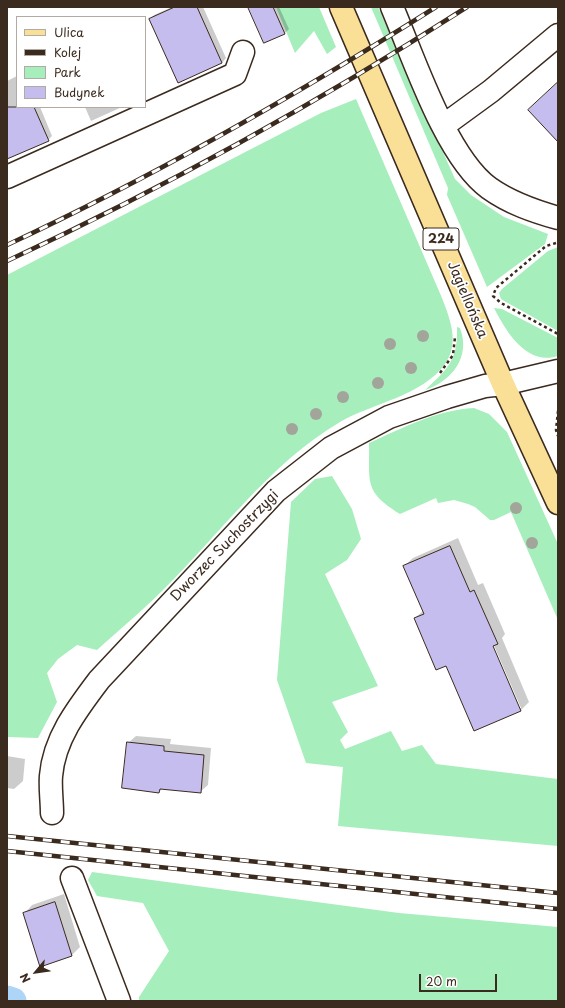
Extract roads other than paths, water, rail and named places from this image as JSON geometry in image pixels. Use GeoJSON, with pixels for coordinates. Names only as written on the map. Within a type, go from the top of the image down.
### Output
{"type":"FeatureCollection","features":[{"type":"Feature","properties":{"kind":"main road","name":"Jagiellońska"},"geometry":{"type":"LineString","coordinates":[[341,7],[503,384],[558,504]]}},
{"type":"Feature","properties":{"kind":"street"},"geometry":{"type":"LineString","coordinates":[[392,7],[444,126],[461,156],[488,188],[516,204],[558,218]]}},
{"type":"Feature","properties":{"kind":"street"},"geometry":{"type":"LineString","coordinates":[[444,126],[491,91],[558,35]]}},
{"type":"Feature","properties":{"kind":"street"},"geometry":{"type":"LineString","coordinates":[[7,177],[73,149],[235,74],[243,52]]}},
{"type":"Feature","properties":{"kind":"street","name":"Dworzec Suchostrzygi"},"geometry":{"type":"LineString","coordinates":[[52,813],[51,777],[54,756],[74,713],[99,680],[276,491],[331,448],[389,417],[454,394],[558,371]]}},
{"type":"Feature","properties":{"kind":"street"},"geometry":{"type":"LineString","coordinates":[[72,878],[119,1001]]}},
{"type":"Feature","properties":{"kind":"waterway"},"geometry":{"type":"LineString","coordinates":[[7,999],[13,1001]]}},
{"type":"Feature","properties":{"kind":"railway"},"geometry":{"type":"LineString","coordinates":[[7,245],[117,191],[225,133],[332,71],[436,7]]}},
{"type":"Feature","properties":{"kind":"railway"},"geometry":{"type":"LineString","coordinates":[[7,261],[125,203],[241,142],[355,76],[467,7]]}},
{"type":"Feature","properties":{"kind":"railway"},"geometry":{"type":"LineString","coordinates":[[7,836],[558,893]]}},
{"type":"Feature","properties":{"kind":"railway"},"geometry":{"type":"LineString","coordinates":[[7,851],[558,909]]}}]}
